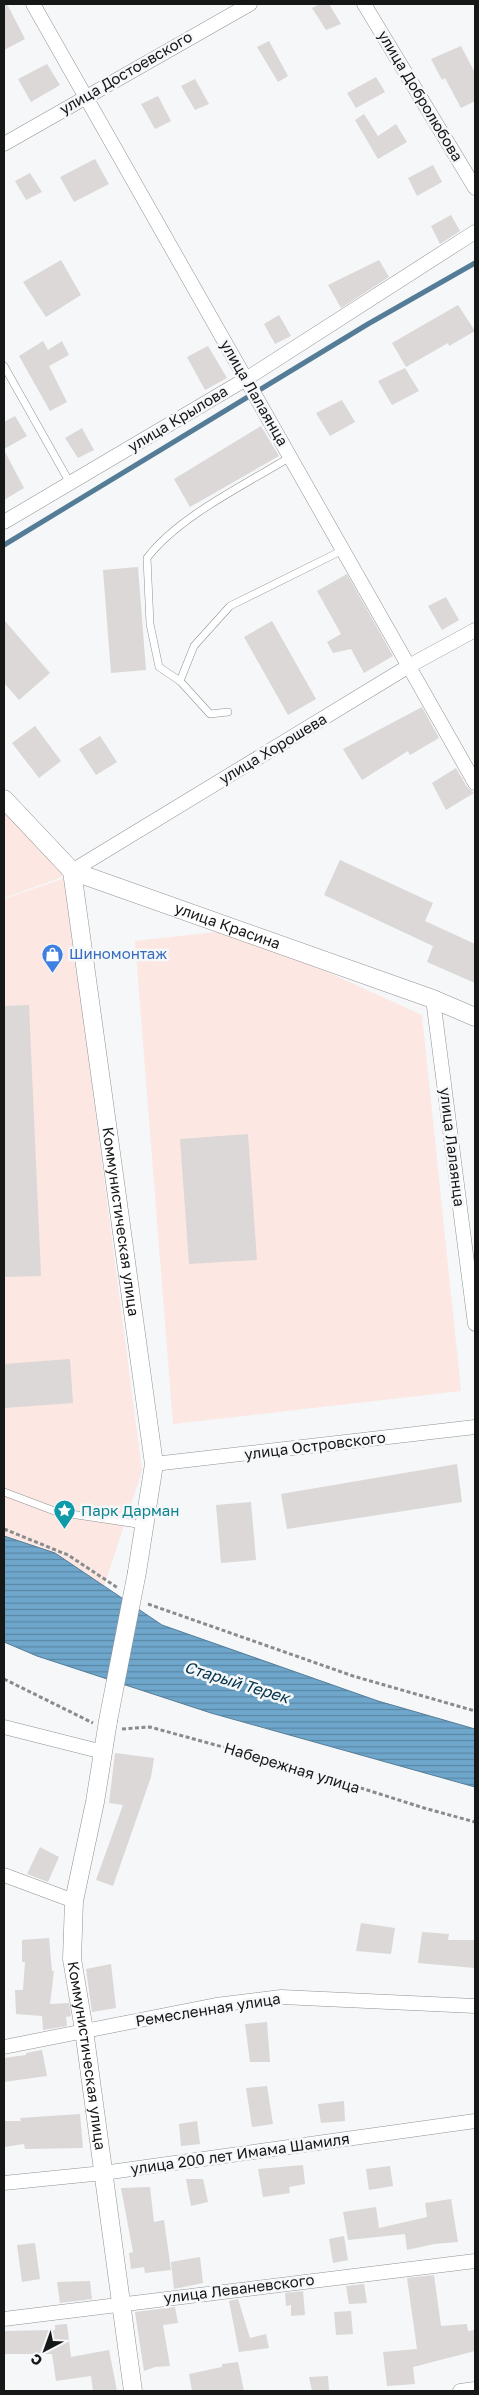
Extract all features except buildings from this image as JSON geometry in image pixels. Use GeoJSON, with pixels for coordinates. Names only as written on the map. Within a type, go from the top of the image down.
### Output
{"type":"FeatureCollection","features":[{"type":"Feature","properties":{"kind":"street","name":"улица Лалаянца"},"geometry":{"type":"LineString","coordinates":[[33,4],[475,783]]}},
{"type":"Feature","properties":{"kind":"street","name":"улица Достоевского"},"geometry":{"type":"LineString","coordinates":[[4,144],[250,4]]}},
{"type":"Feature","properties":{"kind":"street","name":"улица Добролюбова"},"geometry":{"type":"LineString","coordinates":[[364,4],[475,188]]}},
{"type":"Feature","properties":{"kind":"street","name":"улица Крылова"},"geometry":{"type":"LineString","coordinates":[[4,522],[246,379],[475,232]]}},
{"type":"Feature","properties":{"kind":"street","name":"улица Хорошева"},"geometry":{"type":"LineString","coordinates":[[72,872],[409,666],[475,630]]}},
{"type":"Feature","properties":{"kind":"street","name":"улица Красина"},"geometry":{"type":"LineString","coordinates":[[4,799],[72,872],[433,999],[475,1017]]}},
{"type":"Feature","properties":{"kind":"street","name":"Коммунистическая улица"},"geometry":{"type":"LineString","coordinates":[[72,872],[154,1464],[137,1572],[74,1901],[72,1960],[84,2030],[133,2391]]}},
{"type":"Feature","properties":{"kind":"street","name":"улица Лалаянца"},"geometry":{"type":"LineString","coordinates":[[433,999],[475,1324]]}},
{"type":"Feature","properties":{"kind":"street","name":"улица Островского"},"geometry":{"type":"LineString","coordinates":[[154,1464],[475,1427]]}},
{"type":"Feature","properties":{"kind":"street"},"geometry":{"type":"LineString","coordinates":[[4,1728],[103,1752]]}},
{"type":"Feature","properties":{"kind":"street"},"geometry":{"type":"LineString","coordinates":[[4,1875],[74,1901]]}},
{"type":"Feature","properties":{"kind":"street","name":"Ремесленная улица"},"geometry":{"type":"LineString","coordinates":[[4,2047],[84,2030],[216,2006],[281,1997],[475,2006]]}},
{"type":"Feature","properties":{"kind":"street","name":"улица 200 лет Имама Шамиля"},"geometry":{"type":"LineString","coordinates":[[4,2183],[103,2173],[475,2121]]}},
{"type":"Feature","properties":{"kind":"street","name":"улица Леваневского"},"geometry":{"type":"LineString","coordinates":[[4,2320],[122,2303],[475,2260]]}},
{"type":"Feature","properties":{"kind":"street"},"geometry":{"type":"LineString","coordinates":[[460,2391],[475,2389]]}},
{"type":"Feature","properties":{"kind":"lane"},"geometry":{"type":"LineString","coordinates":[[4,366],[70,483]]}},
{"type":"Feature","properties":{"kind":"lane"},"geometry":{"type":"LineString","coordinates":[[228,712],[210,714],[180,681],[159,668],[150,624],[147,558],[158,544],[186,521],[290,457]]}},
{"type":"Feature","properties":{"kind":"lane"},"geometry":{"type":"LineString","coordinates":[[180,681],[194,646],[230,606],[343,550]]}},
{"type":"Feature","properties":{"kind":"lane"},"geometry":{"type":"LineString","coordinates":[[4,1492],[57,1512],[145,1525]]}},
{"type":"Feature","properties":{"kind":"path"},"geometry":{"type":"LineString","coordinates":[[4,1529],[68,1555],[124,1591]]}},
{"type":"Feature","properties":{"kind":"path"},"geometry":{"type":"LineString","coordinates":[[140,1602],[354,1676],[475,1711]]}},
{"type":"Feature","properties":{"kind":"path"},"geometry":{"type":"LineString","coordinates":[[4,1679],[107,1726]]}},
{"type":"Feature","properties":{"kind":"path","name":"Набережная улица"},"geometry":{"type":"LineString","coordinates":[[107,1726],[150,1727],[285,1764],[424,1808],[475,1822]]}},
{"type":"Feature","properties":{"kind":"shaded area"},"geometry":{"type":"Polygon","coordinates":[[[4,800],[62,863],[62,877],[4,898],[4,800]]]}},
{"type":"Feature","properties":{"kind":"shaded area"},"geometry":{"type":"Polygon","coordinates":[[[65,878],[142,1471],[104,1586],[4,1536],[4,899],[65,878]]]}},
{"type":"Feature","properties":{"kind":"shaded area"},"geometry":{"type":"Polygon","coordinates":[[[235,930],[422,1015],[461,1391],[173,1424],[135,941],[235,930]]]}},
{"type":"Feature","properties":{"kind":"water","name":"Старый Терек"},"geometry":{"type":"Polygon","coordinates":[[[4,1536],[55,1553],[162,1625],[378,1701],[475,1729],[475,1787],[211,1713],[37,1656],[4,1642],[4,1536]]]}},
{"type":"Feature","properties":{"kind":"waterway"},"geometry":{"type":"LineString","coordinates":[[4,545],[368,324],[475,263]]}},
{"type":"Feature","properties":{"kind":"place","name":"Шиномонтаж"},"geometry":{"type":"Point","coordinates":[53,973]}},
{"type":"Feature","properties":{"kind":"place","name":"Парк Дарман"},"geometry":{"type":"Point","coordinates":[65,1530]}}]}
